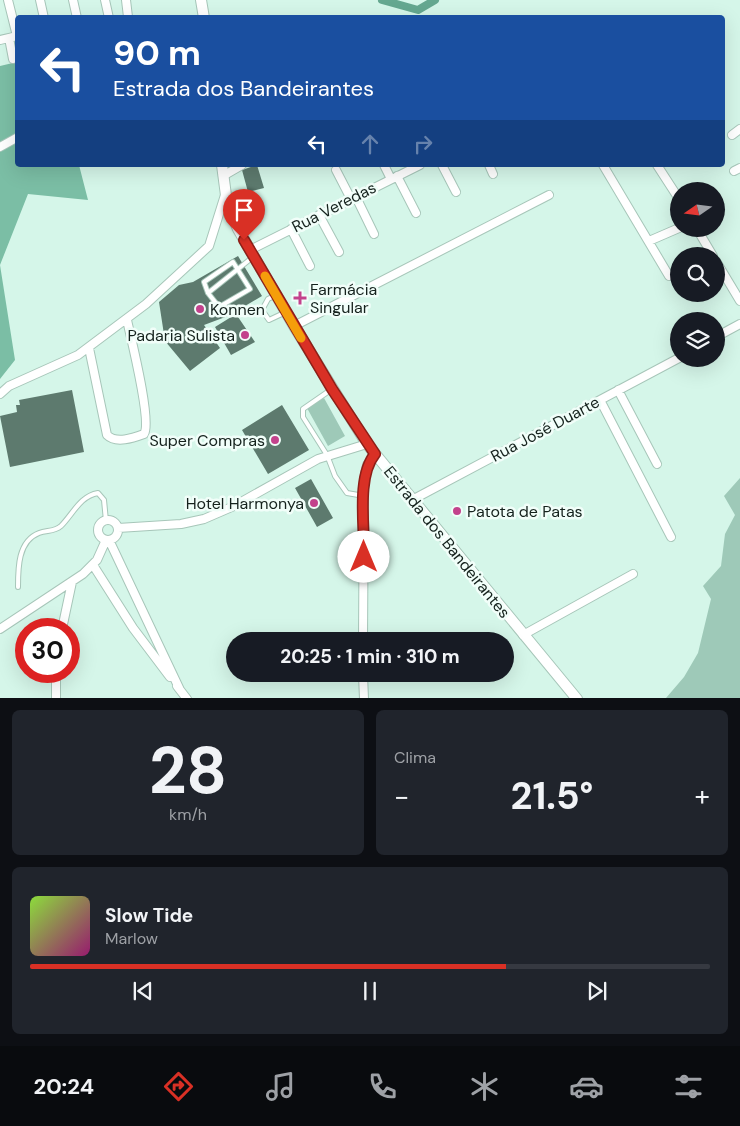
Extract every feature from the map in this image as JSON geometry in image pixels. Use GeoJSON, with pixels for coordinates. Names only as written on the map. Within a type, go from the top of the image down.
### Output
{"type":"FeatureCollection","features":[{"type":"Feature","properties":{"kind":"main road"},"geometry":{"type":"LineString","coordinates":[[201,0],[204,15]]}},
{"type":"Feature","properties":{"kind":"main road","name":"Estrada dos Bandeirantes"},"geometry":{"type":"LineString","coordinates":[[222,170],[230,212],[252,254],[367,444],[577,698]]}},
{"type":"Feature","properties":{"kind":"street"},"geometry":{"type":"LineString","coordinates":[[0,2],[7,0],[14,36],[13,59]]}},
{"type":"Feature","properties":{"kind":"street"},"geometry":{"type":"LineString","coordinates":[[40,0],[43,15]]}},
{"type":"Feature","properties":{"kind":"street"},"geometry":{"type":"LineString","coordinates":[[73,0],[76,15]]}},
{"type":"Feature","properties":{"kind":"street"},"geometry":{"type":"LineString","coordinates":[[106,0],[108,15]]}},
{"type":"Feature","properties":{"kind":"street"},"geometry":{"type":"LineString","coordinates":[[126,0],[128,15]]}},
{"type":"Feature","properties":{"kind":"street"},"geometry":{"type":"LineString","coordinates":[[0,40],[14,36]]}},
{"type":"Feature","properties":{"kind":"street"},"geometry":{"type":"LineString","coordinates":[[732,135],[740,129]]}},
{"type":"Feature","properties":{"kind":"street"},"geometry":{"type":"LineString","coordinates":[[0,147],[15,139]]}},
{"type":"Feature","properties":{"kind":"street"},"geometry":{"type":"LineString","coordinates":[[386,167],[416,213]]}},
{"type":"Feature","properties":{"kind":"street","name":"Rua Veredas"},"geometry":{"type":"LineString","coordinates":[[252,254],[291,229],[416,167]]}},
{"type":"Feature","properties":{"kind":"street"},"geometry":{"type":"LineString","coordinates":[[443,167],[456,192]]}},
{"type":"Feature","properties":{"kind":"street"},"geometry":{"type":"LineString","coordinates":[[489,167],[493,174]]}},
{"type":"Feature","properties":{"kind":"street"},"geometry":{"type":"LineString","coordinates":[[604,167],[669,276]]}},
{"type":"Feature","properties":{"kind":"street"},"geometry":{"type":"LineString","coordinates":[[658,167],[670,185]]}},
{"type":"Feature","properties":{"kind":"street"},"geometry":{"type":"LineString","coordinates":[[336,170],[374,234]]}},
{"type":"Feature","properties":{"kind":"street"},"geometry":{"type":"LineString","coordinates":[[0,394],[9,386],[67,361],[89,348],[127,320],[209,246],[226,194]]}},
{"type":"Feature","properties":{"kind":"street"},"geometry":{"type":"LineString","coordinates":[[294,326],[549,196]]}},
{"type":"Feature","properties":{"kind":"street"},"geometry":{"type":"LineString","coordinates":[[319,215],[339,252]]}},
{"type":"Feature","properties":{"kind":"street"},"geometry":{"type":"LineString","coordinates":[[291,229],[310,266]]}},
{"type":"Feature","properties":{"kind":"street"},"geometry":{"type":"LineString","coordinates":[[649,241],[670,232]]}},
{"type":"Feature","properties":{"kind":"street"},"geometry":{"type":"LineString","coordinates":[[725,276],[740,301]]}},
{"type":"Feature","properties":{"kind":"street"},"geometry":{"type":"LineString","coordinates":[[89,348],[107,435],[113,440],[141,436],[146,431],[147,424],[127,320]]}},
{"type":"Feature","properties":{"kind":"street"},"geometry":{"type":"LineString","coordinates":[[725,332],[740,324]]}},
{"type":"Feature","properties":{"kind":"street","name":"Rua José Duarte"},"geometry":{"type":"LineString","coordinates":[[412,500],[670,363]]}},
{"type":"Feature","properties":{"kind":"street"},"geometry":{"type":"LineString","coordinates":[[618,390],[657,464]]}},
{"type":"Feature","properties":{"kind":"street"},"geometry":{"type":"LineString","coordinates":[[600,400],[671,537]]}},
{"type":"Feature","properties":{"kind":"street"},"geometry":{"type":"LineString","coordinates":[[118,528],[181,524],[204,519],[234,506],[327,455],[367,444]]}},
{"type":"Feature","properties":{"kind":"street"},"geometry":{"type":"LineString","coordinates":[[363,632],[365,470],[375,454]]}},
{"type":"Feature","properties":{"kind":"street"},"geometry":{"type":"LineString","coordinates":[[118,528],[114,523],[106,521],[100,524],[98,530],[100,536],[107,540],[180,690]]}},
{"type":"Feature","properties":{"kind":"street"},"geometry":{"type":"LineString","coordinates":[[107,540],[115,538],[118,528]]}},
{"type":"Feature","properties":{"kind":"street"},"geometry":{"type":"LineString","coordinates":[[0,629],[72,582],[93,565],[101,554],[107,540]]}},
{"type":"Feature","properties":{"kind":"street"},"geometry":{"type":"LineString","coordinates":[[93,565],[133,628],[187,698]]}},
{"type":"Feature","properties":{"kind":"street"},"geometry":{"type":"LineString","coordinates":[[523,634],[633,574]]}},
{"type":"Feature","properties":{"kind":"street"},"geometry":{"type":"LineString","coordinates":[[64,618],[72,582]]}},
{"type":"Feature","properties":{"kind":"street"},"geometry":{"type":"LineString","coordinates":[[363,682],[364,698]]}},
{"type":"Feature","properties":{"kind":"street"},"geometry":{"type":"LineString","coordinates":[[56,683],[56,698]]}},
{"type":"Feature","properties":{"kind":"lane"},"geometry":{"type":"LineString","coordinates":[[208,293],[238,269],[252,254]]}},
{"type":"Feature","properties":{"kind":"lane"},"geometry":{"type":"LineString","coordinates":[[233,262],[250,289],[219,307],[208,293],[204,282],[233,262]]}},
{"type":"Feature","properties":{"kind":"lane"},"geometry":{"type":"LineString","coordinates":[[276,295],[268,299],[262,310],[269,320],[286,312]]}},
{"type":"Feature","properties":{"kind":"lane"},"geometry":{"type":"LineString","coordinates":[[332,389],[303,409],[303,417],[327,455],[335,476],[347,492],[364,496]]}},
{"type":"Feature","properties":{"kind":"lane"},"geometry":{"type":"LineString","coordinates":[[18,587],[19,561],[30,539],[37,534],[58,528],[76,507],[91,494],[98,493],[104,500],[106,521]]}},
{"type":"Feature","properties":{"kind":"green space"},"geometry":{"type":"Polygon","coordinates":[[[15,62],[15,167],[80,167],[88,200],[28,194],[0,265],[0,66],[15,62]]]}},
{"type":"Feature","properties":{"kind":"green space"},"geometry":{"type":"Polygon","coordinates":[[[0,265],[15,360],[0,379],[0,265]]]}},
{"type":"Feature","properties":{"kind":"green space"},"geometry":{"type":"Polygon","coordinates":[[[324,398],[345,436],[328,446],[307,408],[324,398]]]}},
{"type":"Feature","properties":{"kind":"green space"},"geometry":{"type":"Polygon","coordinates":[[[740,478],[740,698],[666,698],[684,677],[698,653],[711,599],[703,586],[721,566],[725,534],[735,515],[724,496],[740,478]]]}},
{"type":"Feature","properties":{"kind":"building"},"geometry":{"type":"Polygon","coordinates":[[[258,167],[264,188],[248,192],[242,170],[258,167]]]}},
{"type":"Feature","properties":{"kind":"building","name":"Konnen"},"geometry":{"type":"Polygon","coordinates":[[[238,256],[262,296],[228,316],[204,325],[220,348],[190,371],[165,341],[159,302],[179,285],[193,282],[238,256]]]}},
{"type":"Feature","properties":{"kind":"building"},"geometry":{"type":"Polygon","coordinates":[[[236,314],[255,342],[231,355],[215,327],[236,314]]]}},
{"type":"Feature","properties":{"kind":"building"},"geometry":{"type":"Polygon","coordinates":[[[72,390],[84,452],[10,467],[0,416],[17,412],[16,405],[20,405],[19,400],[72,390]]]}},
{"type":"Feature","properties":{"kind":"building","name":"Super Compras"},"geometry":{"type":"Polygon","coordinates":[[[282,405],[309,450],[268,474],[242,430],[282,405]]]}},
{"type":"Feature","properties":{"kind":"building","name":"Hotel Harmonya"},"geometry":{"type":"Polygon","coordinates":[[[311,479],[333,518],[317,527],[295,488],[311,479]]]}},
{"type":"Feature","properties":{"kind":"waterway"},"geometry":{"type":"LineString","coordinates":[[382,0],[418,10],[435,0]]}},
{"type":"Feature","properties":{"kind":"slow traffic"},"geometry":{"type":"LineString","coordinates":[[265,276],[301,338]]}},
{"type":"Feature","properties":{"kind":"place","name":"Farmácia Singular"},"geometry":{"type":"Point","coordinates":[300,298]}},
{"type":"Feature","properties":{"kind":"place","name":"Konnen"},"geometry":{"type":"Point","coordinates":[200,309]}},
{"type":"Feature","properties":{"kind":"place","name":"Padaria Sulista"},"geometry":{"type":"Point","coordinates":[245,335]}},
{"type":"Feature","properties":{"kind":"place","name":"Super Compras"},"geometry":{"type":"Point","coordinates":[275,440]}},
{"type":"Feature","properties":{"kind":"place","name":"Hotel Harmonya"},"geometry":{"type":"Point","coordinates":[314,503]}},
{"type":"Feature","properties":{"kind":"place","name":"Patota de Patas"},"geometry":{"type":"Point","coordinates":[457,511]}},
{"type":"Feature","properties":{"kind":"route"},"geometry":{"type":"LineString","coordinates":[[244,240],[332,389],[375,454],[367,465],[364,479],[364,557]]}}]}
